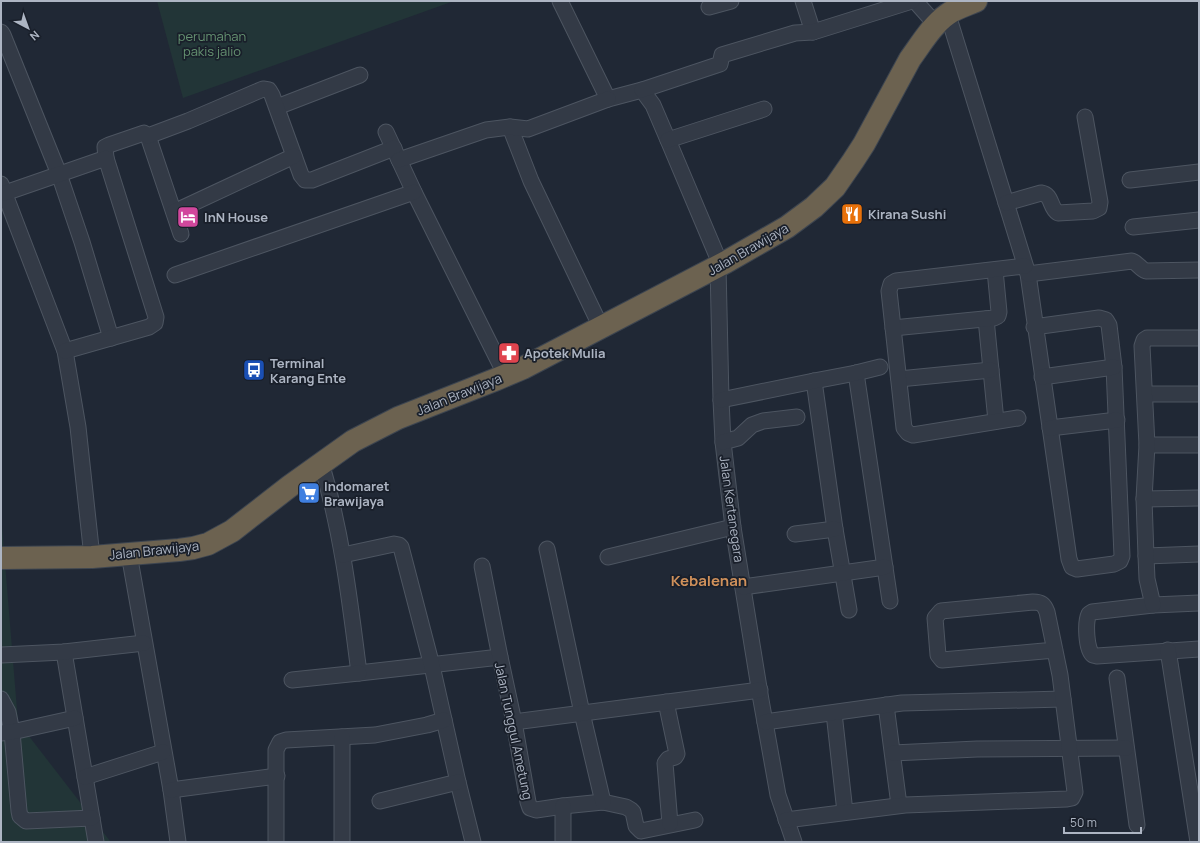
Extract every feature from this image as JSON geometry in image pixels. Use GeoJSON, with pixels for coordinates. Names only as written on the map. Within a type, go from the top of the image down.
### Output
{"type":"FeatureCollection","features":[{"type":"Feature","properties":{"kind":"highway","name":"Jalan Brawijaya"},"geometry":{"type":"LineString","coordinates":[[1,545],[128,554],[193,548],[220,539],[321,463],[353,441],[398,418],[523,368],[718,261],[799,207],[840,167],[860,135],[884,87],[913,39],[944,12],[976,1]]}},
{"type":"Feature","properties":{"kind":"highway","name":"Jalan Brawijaya"},"geometry":{"type":"LineString","coordinates":[[1,558],[92,552],[200,535],[212,530],[297,471],[348,433],[403,407],[502,368],[557,343],[718,261]]}},
{"type":"Feature","properties":{"kind":"street"},"geometry":{"type":"LineString","coordinates":[[560,1],[608,99]]}},
{"type":"Feature","properties":{"kind":"street"},"geometry":{"type":"LineString","coordinates":[[803,1],[813,32]]}},
{"type":"Feature","properties":{"kind":"street"},"geometry":{"type":"LineString","coordinates":[[148,136],[263,90],[269,90],[277,107],[301,175],[305,180],[312,180],[397,154],[486,130],[510,127],[528,129],[608,99],[642,90],[720,64],[722,55],[733,51],[795,33],[813,32],[913,1],[944,12],[1027,270],[1034,327],[1069,559],[1072,566],[1077,569],[1114,564],[1120,561],[1122,556],[1117,420],[1114,367],[1109,325],[1104,318],[1034,327]]}},
{"type":"Feature","properties":{"kind":"street"},"geometry":{"type":"LineString","coordinates":[[1,32],[58,174],[82,242],[111,338]]}},
{"type":"Feature","properties":{"kind":"street"},"geometry":{"type":"LineString","coordinates":[[277,107],[360,75]]}},
{"type":"Feature","properties":{"kind":"street"},"geometry":{"type":"LineString","coordinates":[[642,90],[653,105],[718,261]]}},
{"type":"Feature","properties":{"kind":"street"},"geometry":{"type":"LineString","coordinates":[[668,140],[764,109]]}},
{"type":"Feature","properties":{"kind":"street"},"geometry":{"type":"LineString","coordinates":[[1006,203],[1041,193],[1046,194],[1049,197],[1053,208],[1058,213],[1093,210],[1099,208],[1100,202],[1085,116]]}},
{"type":"Feature","properties":{"kind":"street"},"geometry":{"type":"LineString","coordinates":[[510,127],[531,181],[598,321]]}},
{"type":"Feature","properties":{"kind":"street"},"geometry":{"type":"LineString","coordinates":[[386,132],[414,192],[502,368]]}},
{"type":"Feature","properties":{"kind":"street"},"geometry":{"type":"LineString","coordinates":[[65,351],[149,327],[154,323],[156,317],[106,158],[106,147],[144,133],[148,136],[181,234]]}},
{"type":"Feature","properties":{"kind":"street"},"geometry":{"type":"LineString","coordinates":[[174,212],[294,156]]}},
{"type":"Feature","properties":{"kind":"street"},"geometry":{"type":"LineString","coordinates":[[92,552],[78,427],[65,351],[3,188],[58,174],[106,158]]}},
{"type":"Feature","properties":{"kind":"street"},"geometry":{"type":"LineString","coordinates":[[1130,180],[1199,172]]}},
{"type":"Feature","properties":{"kind":"street"},"geometry":{"type":"LineString","coordinates":[[175,275],[414,192]]}},
{"type":"Feature","properties":{"kind":"street"},"geometry":{"type":"LineString","coordinates":[[1133,227],[1199,220]]}},
{"type":"Feature","properties":{"kind":"street","name":"Jalan Kertanegara"},"geometry":{"type":"LineString","coordinates":[[718,261],[723,442],[733,527],[778,795],[794,842]]}},
{"type":"Feature","properties":{"kind":"street"},"geometry":{"type":"LineString","coordinates":[[1018,418],[910,434],[904,428],[889,291],[891,284],[896,281],[994,270],[1027,270],[1132,261],[1136,262],[1143,270],[1146,271],[1199,270]]}},
{"type":"Feature","properties":{"kind":"street"},"geometry":{"type":"LineString","coordinates":[[893,328],[994,318],[999,314],[994,270]]}},
{"type":"Feature","properties":{"kind":"street"},"geometry":{"type":"LineString","coordinates":[[986,319],[996,422]]}},
{"type":"Feature","properties":{"kind":"street"},"geometry":{"type":"LineString","coordinates":[[1153,605],[1147,579],[1146,556],[1144,498],[1147,445],[1142,346],[1144,340],[1151,338],[1199,338]]}},
{"type":"Feature","properties":{"kind":"street"},"geometry":{"type":"LineString","coordinates":[[721,400],[880,367]]}},
{"type":"Feature","properties":{"kind":"street"},"geometry":{"type":"LineString","coordinates":[[1042,377],[1114,367]]}},
{"type":"Feature","properties":{"kind":"street"},"geometry":{"type":"LineString","coordinates":[[899,379],[991,370]]}},
{"type":"Feature","properties":{"kind":"street"},"geometry":{"type":"LineString","coordinates":[[856,373],[890,601]]}},
{"type":"Feature","properties":{"kind":"street"},"geometry":{"type":"LineString","coordinates":[[814,381],[835,529],[849,610]]}},
{"type":"Feature","properties":{"kind":"street"},"geometry":{"type":"LineString","coordinates":[[1144,394],[1199,394]]}},
{"type":"Feature","properties":{"kind":"street"},"geometry":{"type":"LineString","coordinates":[[723,442],[738,438],[752,425],[763,421],[796,417]]}},
{"type":"Feature","properties":{"kind":"street"},"geometry":{"type":"LineString","coordinates":[[1050,428],[1117,420]]}},
{"type":"Feature","properties":{"kind":"street"},"geometry":{"type":"LineString","coordinates":[[1147,445],[1199,445]]}},
{"type":"Feature","properties":{"kind":"street"},"geometry":{"type":"LineString","coordinates":[[321,463],[328,484],[343,555],[359,673]]}},
{"type":"Feature","properties":{"kind":"street"},"geometry":{"type":"LineString","coordinates":[[1144,498],[1199,498]]}},
{"type":"Feature","properties":{"kind":"street"},"geometry":{"type":"LineString","coordinates":[[608,557],[733,527]]}},
{"type":"Feature","properties":{"kind":"street"},"geometry":{"type":"LineString","coordinates":[[795,534],[835,529]]}},
{"type":"Feature","properties":{"kind":"street"},"geometry":{"type":"LineString","coordinates":[[343,555],[394,544],[401,547],[432,666],[473,842]]}},
{"type":"Feature","properties":{"kind":"street"},"geometry":{"type":"LineString","coordinates":[[547,549],[582,713],[603,802]]}},
{"type":"Feature","properties":{"kind":"street"},"geometry":{"type":"LineString","coordinates":[[128,554],[171,790],[178,842]]}},
{"type":"Feature","properties":{"kind":"street"},"geometry":{"type":"LineString","coordinates":[[1146,556],[1199,554]]}},
{"type":"Feature","properties":{"kind":"street"},"geometry":{"type":"LineString","coordinates":[[482,566],[500,657]]}},
{"type":"Feature","properties":{"kind":"street"},"geometry":{"type":"LineString","coordinates":[[743,587],[885,567]]}},
{"type":"Feature","properties":{"kind":"street"},"geometry":{"type":"LineString","coordinates":[[786,820],[899,805],[1072,798],[1075,792],[1060,675],[1055,650],[1047,612],[1045,606],[1041,602],[941,611],[935,618],[938,656],[942,660],[1055,650]]}},
{"type":"Feature","properties":{"kind":"street"},"geometry":{"type":"LineString","coordinates":[[1199,603],[1153,605],[1092,612],[1089,614],[1087,619],[1088,648],[1091,653],[1097,656],[1199,649]]}},
{"type":"Feature","properties":{"kind":"street"},"geometry":{"type":"LineString","coordinates":[[1,655],[64,652],[144,643]]}},
{"type":"Feature","properties":{"kind":"street"},"geometry":{"type":"LineString","coordinates":[[1168,650],[1198,842]]}},
{"type":"Feature","properties":{"kind":"street"},"geometry":{"type":"LineString","coordinates":[[64,652],[96,842]]}},
{"type":"Feature","properties":{"kind":"street","name":"Jalan Tunggul Ametung"},"geometry":{"type":"LineString","coordinates":[[292,680],[432,666],[500,657],[530,808],[563,814],[603,802],[629,808],[633,812],[636,826],[641,831],[695,820]]}},
{"type":"Feature","properties":{"kind":"street"},"geometry":{"type":"LineString","coordinates":[[1117,678],[1137,826]]}},
{"type":"Feature","properties":{"kind":"street"},"geometry":{"type":"LineString","coordinates":[[514,722],[760,690]]}},
{"type":"Feature","properties":{"kind":"street"},"geometry":{"type":"LineString","coordinates":[[765,722],[902,703],[1063,699]]}},
{"type":"Feature","properties":{"kind":"street"},"geometry":{"type":"LineString","coordinates":[[1,700],[8,712],[6,732],[19,811],[23,819],[26,821],[92,818]]}},
{"type":"Feature","properties":{"kind":"street"},"geometry":{"type":"LineString","coordinates":[[666,702],[677,754],[675,757],[668,759],[665,763],[670,824]]}},
{"type":"Feature","properties":{"kind":"street"},"geometry":{"type":"LineString","coordinates":[[886,705],[899,805]]}},
{"type":"Feature","properties":{"kind":"street"},"geometry":{"type":"LineString","coordinates":[[834,713],[845,812]]}},
{"type":"Feature","properties":{"kind":"street"},"geometry":{"type":"LineString","coordinates":[[6,732],[75,718]]}},
{"type":"Feature","properties":{"kind":"street"},"geometry":{"type":"LineString","coordinates":[[276,842],[276,750],[280,742],[286,740],[375,734],[427,725],[444,720]]}},
{"type":"Feature","properties":{"kind":"street"},"geometry":{"type":"LineString","coordinates":[[342,737],[342,842]]}},
{"type":"Feature","properties":{"kind":"street"},"geometry":{"type":"LineString","coordinates":[[893,753],[977,749],[1126,748]]}},
{"type":"Feature","properties":{"kind":"street"},"geometry":{"type":"LineString","coordinates":[[85,778],[164,752]]}},
{"type":"Feature","properties":{"kind":"street"},"geometry":{"type":"LineString","coordinates":[[171,790],[277,776]]}},
{"type":"Feature","properties":{"kind":"street"},"geometry":{"type":"LineString","coordinates":[[380,801],[458,782]]}},
{"type":"Feature","properties":{"kind":"street"},"geometry":{"type":"LineString","coordinates":[[563,814],[563,842]]}},
{"type":"Feature","properties":{"kind":"green space","name":"perumahan pakis jalio"},"geometry":{"type":"Polygon","coordinates":[[[157,1],[454,1],[183,98],[157,1]]]}},
{"type":"Feature","properties":{"kind":"green space"},"geometry":{"type":"Polygon","coordinates":[[[2,526],[18,722],[110,841],[113,842],[1,842],[2,526]]]}},
{"type":"Feature","properties":{"kind":"place","name":"Kirana Sushi"},"geometry":{"type":"Point","coordinates":[852,214]}},
{"type":"Feature","properties":{"kind":"place","name":"InN House"},"geometry":{"type":"Point","coordinates":[188,217]}},
{"type":"Feature","properties":{"kind":"place","name":"Apotek Mulia"},"geometry":{"type":"Point","coordinates":[509,353]}},
{"type":"Feature","properties":{"kind":"place","name":"Terminal Karang Ente"},"geometry":{"type":"Point","coordinates":[254,370]}},
{"type":"Feature","properties":{"kind":"place","name":"Indomaret Brawijaya"},"geometry":{"type":"Point","coordinates":[309,493]}},
{"type":"Feature","properties":{"kind":"district","name":"Kebalenan"},"geometry":{"type":"Point","coordinates":[709,580]}}]}
